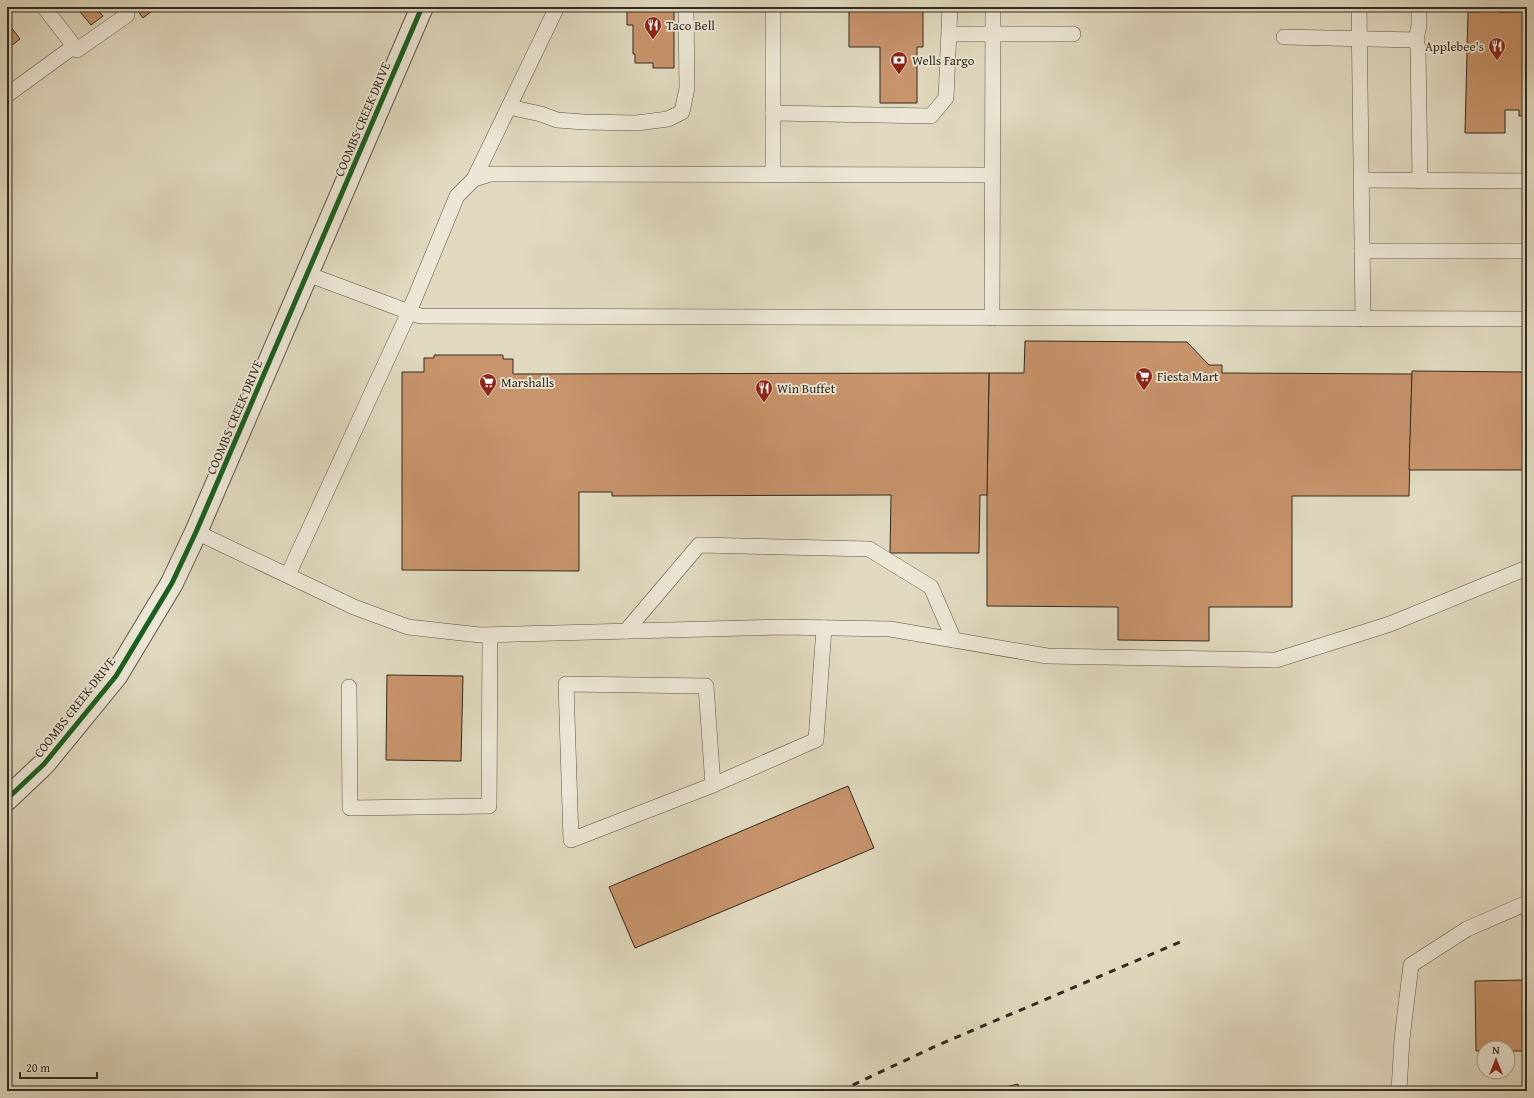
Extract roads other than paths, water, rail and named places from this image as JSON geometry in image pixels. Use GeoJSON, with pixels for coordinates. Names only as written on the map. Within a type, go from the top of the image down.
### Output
{"type":"FeatureCollection","features":[{"type":"Feature","properties":{"kind":"street","name":"COOMBS CREEK DRIVE"},"geometry":{"type":"LineString","coordinates":[[7,799],[44,764],[116,676],[172,583],[196,532],[422,7]]}},
{"type":"Feature","properties":{"kind":"lane"},"geometry":{"type":"LineString","coordinates":[[44,7],[77,50],[127,15],[121,7]]}},
{"type":"Feature","properties":{"kind":"lane"},"geometry":{"type":"LineString","coordinates":[[288,575],[409,312],[457,196],[474,179],[557,7]]}},
{"type":"Feature","properties":{"kind":"lane"},"geometry":{"type":"LineString","coordinates":[[509,107],[541,114],[558,120],[584,122],[636,123],[668,119],[682,112],[687,88],[686,7]]}},
{"type":"Feature","properties":{"kind":"lane"},"geometry":{"type":"LineString","coordinates":[[773,7],[773,174]]}},
{"type":"Feature","properties":{"kind":"lane"},"geometry":{"type":"LineString","coordinates":[[773,113],[931,116],[946,98],[950,7]]}},
{"type":"Feature","properties":{"kind":"lane"},"geometry":{"type":"LineString","coordinates":[[992,318],[993,7]]}},
{"type":"Feature","properties":{"kind":"lane"},"geometry":{"type":"LineString","coordinates":[[1359,7],[1363,319]]}},
{"type":"Feature","properties":{"kind":"lane"},"geometry":{"type":"LineString","coordinates":[[1418,7],[1419,25],[1416,40],[1418,48],[1420,181]]}},
{"type":"Feature","properties":{"kind":"lane"},"geometry":{"type":"LineString","coordinates":[[950,34],[1072,34]]}},
{"type":"Feature","properties":{"kind":"lane"},"geometry":{"type":"LineString","coordinates":[[1284,37],[1416,40]]}},
{"type":"Feature","properties":{"kind":"lane"},"geometry":{"type":"LineString","coordinates":[[7,95],[74,47]]}},
{"type":"Feature","properties":{"kind":"lane"},"geometry":{"type":"LineString","coordinates":[[474,179],[490,174],[992,175]]}},
{"type":"Feature","properties":{"kind":"lane"},"geometry":{"type":"LineString","coordinates":[[1361,180],[1527,181]]}},
{"type":"Feature","properties":{"kind":"lane"},"geometry":{"type":"LineString","coordinates":[[1362,251],[1527,251]]}},
{"type":"Feature","properties":{"kind":"lane"},"geometry":{"type":"LineString","coordinates":[[307,274],[420,316],[1527,319]]}},
{"type":"Feature","properties":{"kind":"lane"},"geometry":{"type":"LineString","coordinates":[[196,532],[354,607],[408,628],[490,635],[782,628],[890,629],[1046,656],[1276,660],[1390,624],[1527,568]]}},
{"type":"Feature","properties":{"kind":"lane"},"geometry":{"type":"LineString","coordinates":[[626,631],[699,546],[869,549],[931,587],[954,640]]}},
{"type":"Feature","properties":{"kind":"lane"},"geometry":{"type":"LineString","coordinates":[[713,785],[706,686],[566,684],[571,840],[713,785],[816,740],[824,628]]}},
{"type":"Feature","properties":{"kind":"lane"},"geometry":{"type":"LineString","coordinates":[[349,687],[350,808],[489,806],[490,635]]}},
{"type":"Feature","properties":{"kind":"lane"},"geometry":{"type":"LineString","coordinates":[[1399,1091],[1402,1040],[1411,965],[1467,929],[1527,903]]}},
{"type":"Feature","properties":{"kind":"railway"},"geometry":{"type":"LineString","coordinates":[[840,1091],[936,1046],[1185,940]]}},
{"type":"Feature","properties":{"kind":"place","name":"Taco Bell"},"geometry":{"type":"Point","coordinates":[653,40]}},
{"type":"Feature","properties":{"kind":"place","name":"Applebee's"},"geometry":{"type":"Point","coordinates":[1497,61]}},
{"type":"Feature","properties":{"kind":"place","name":"Wells Fargo"},"geometry":{"type":"Point","coordinates":[899,75]}},
{"type":"Feature","properties":{"kind":"place","name":"Fiesta Mart"},"geometry":{"type":"Point","coordinates":[1144,391]}},
{"type":"Feature","properties":{"kind":"place","name":"Marshalls"},"geometry":{"type":"Point","coordinates":[488,397]}},
{"type":"Feature","properties":{"kind":"place","name":"Win Buffet"},"geometry":{"type":"Point","coordinates":[764,403]}}]}
